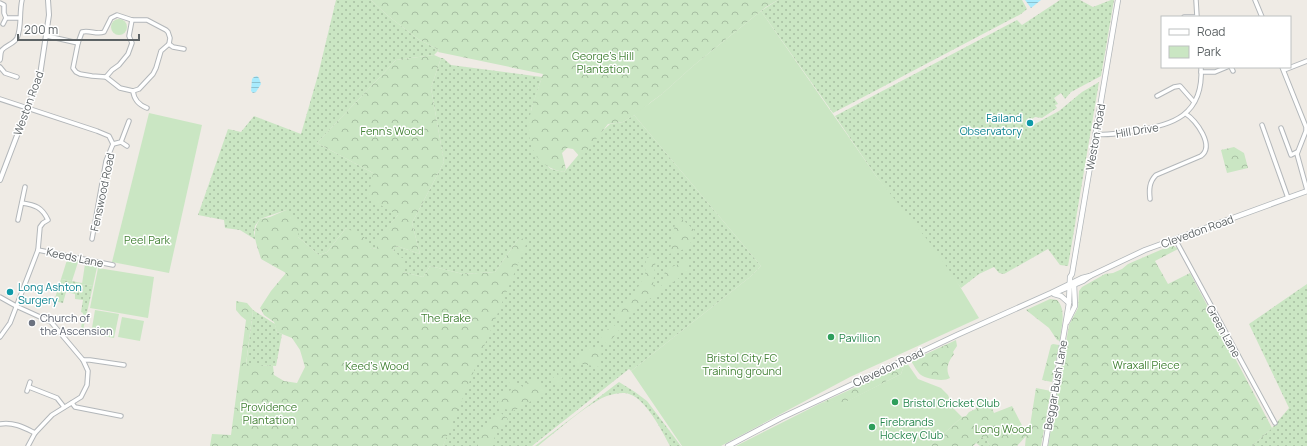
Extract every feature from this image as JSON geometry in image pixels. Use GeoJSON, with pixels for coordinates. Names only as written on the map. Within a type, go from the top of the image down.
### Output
{"type":"FeatureCollection","features":[{"type":"Feature","properties":{"kind":"main road","name":"Weston Road"},"geometry":{"type":"LineString","coordinates":[[1072,284],[1072,274],[1118,0]]}},
{"type":"Feature","properties":{"kind":"main road","name":"Clevedon Road"},"geometry":{"type":"LineString","coordinates":[[728,446],[788,414],[974,327],[1051,293],[1060,292],[1072,284],[1141,252],[1307,191]]}},
{"type":"Feature","properties":{"kind":"main road","name":"Beggar Bush Lane"},"geometry":{"type":"LineString","coordinates":[[1045,446],[1072,284]]}},
{"type":"Feature","properties":{"kind":"main road","name":"Beggar Bush Lane"},"geometry":{"type":"LineString","coordinates":[[1066,324],[1075,306],[1072,284]]}},
{"type":"Feature","properties":{"kind":"main road"},"geometry":{"type":"LineString","coordinates":[[1051,293],[1061,296],[1069,303]]}},
{"type":"Feature","properties":{"kind":"street"},"geometry":{"type":"LineString","coordinates":[[0,60],[0,51],[16,40],[20,30],[20,11],[22,0]]}},
{"type":"Feature","properties":{"kind":"street","name":"Weston Road"},"geometry":{"type":"LineString","coordinates":[[0,180],[2,168],[40,75],[47,36],[49,15],[48,0]]}},
{"type":"Feature","properties":{"kind":"street"},"geometry":{"type":"LineString","coordinates":[[1196,0],[1197,16]]}},
{"type":"Feature","properties":{"kind":"street"},"geometry":{"type":"LineString","coordinates":[[1255,0],[1262,16]]}},
{"type":"Feature","properties":{"kind":"street"},"geometry":{"type":"LineString","coordinates":[[0,3],[4,5],[4,13],[6,18]]}},
{"type":"Feature","properties":{"kind":"street"},"geometry":{"type":"LineString","coordinates":[[120,15],[132,20],[147,20],[166,30],[170,36],[169,44],[161,51],[155,72],[139,89],[133,91],[120,88],[106,77],[80,74],[73,68],[78,42],[82,32],[104,32],[111,18],[114,16],[120,15]]}},
{"type":"Feature","properties":{"kind":"street"},"geometry":{"type":"LineString","coordinates":[[6,18],[20,18]]}},
{"type":"Feature","properties":{"kind":"street"},"geometry":{"type":"LineString","coordinates":[[2,24],[6,18]]}},
{"type":"Feature","properties":{"kind":"street"},"geometry":{"type":"LineString","coordinates":[[106,77],[112,70],[120,65],[128,54],[132,43],[129,36],[132,20]]}},
{"type":"Feature","properties":{"kind":"street"},"geometry":{"type":"LineString","coordinates":[[47,36],[78,42]]}},
{"type":"Feature","properties":{"kind":"street"},"geometry":{"type":"LineString","coordinates":[[169,44],[173,47],[184,49]]}},
{"type":"Feature","properties":{"kind":"street"},"geometry":{"type":"LineString","coordinates":[[1291,66],[1307,61]]}},
{"type":"Feature","properties":{"kind":"street"},"geometry":{"type":"LineString","coordinates":[[0,67],[5,73],[17,78]]}},
{"type":"Feature","properties":{"kind":"street"},"geometry":{"type":"LineString","coordinates":[[68,70],[73,68]]}},
{"type":"Feature","properties":{"kind":"street","name":"Hill Drive"},"geometry":{"type":"LineString","coordinates":[[1095,134],[1105,135],[1153,128],[1170,123],[1186,114],[1200,89],[1201,68]]}},
{"type":"Feature","properties":{"kind":"street"},"geometry":{"type":"LineString","coordinates":[[1201,72],[1215,72],[1225,68]]}},
{"type":"Feature","properties":{"kind":"street"},"geometry":{"type":"LineString","coordinates":[[1281,128],[1291,155],[1297,152],[1306,133],[1306,126],[1283,69]]}},
{"type":"Feature","properties":{"kind":"street"},"geometry":{"type":"LineString","coordinates":[[1157,96],[1164,89],[1180,86],[1194,102]]}},
{"type":"Feature","properties":{"kind":"street"},"geometry":{"type":"LineString","coordinates":[[133,91],[133,96],[137,102],[147,108]]}},
{"type":"Feature","properties":{"kind":"street","name":"Fenswood Road"},"geometry":{"type":"LineString","coordinates":[[0,99],[104,133],[109,136],[113,144],[106,161],[92,239]]}},
{"type":"Feature","properties":{"kind":"street"},"geometry":{"type":"LineString","coordinates":[[1150,199],[1148,194],[1151,182],[1156,175],[1201,156],[1206,151],[1206,144],[1196,122],[1186,114]]}},
{"type":"Feature","properties":{"kind":"street"},"geometry":{"type":"LineString","coordinates":[[121,142],[129,121]]}},
{"type":"Feature","properties":{"kind":"street"},"geometry":{"type":"LineString","coordinates":[[1262,125],[1288,198]]}},
{"type":"Feature","properties":{"kind":"street"},"geometry":{"type":"LineString","coordinates":[[128,126],[133,128]]}},
{"type":"Feature","properties":{"kind":"street"},"geometry":{"type":"LineString","coordinates":[[113,144],[121,142],[127,146]]}},
{"type":"Feature","properties":{"kind":"street"},"geometry":{"type":"LineString","coordinates":[[1297,152],[1307,191]]}},
{"type":"Feature","properties":{"kind":"street"},"geometry":{"type":"LineString","coordinates":[[18,220],[25,187]]}},
{"type":"Feature","properties":{"kind":"street"},"geometry":{"type":"LineString","coordinates":[[0,337],[10,323],[38,250],[40,227],[43,223],[49,222],[40,208],[22,203]]}},
{"type":"Feature","properties":{"kind":"street","name":"Green Lane"},"geometry":{"type":"LineString","coordinates":[[1174,239],[1274,423]]}},
{"type":"Feature","properties":{"kind":"street","name":"Keeds Lane"},"geometry":{"type":"LineString","coordinates":[[38,250],[113,265]]}},
{"type":"Feature","properties":{"kind":"street"},"geometry":{"type":"LineString","coordinates":[[0,297],[51,322],[83,360],[88,371],[87,385],[81,397],[52,415],[35,433],[28,446]]}},
{"type":"Feature","properties":{"kind":"street"},"geometry":{"type":"LineString","coordinates":[[83,360],[124,365]]}},
{"type":"Feature","properties":{"kind":"street"},"geometry":{"type":"LineString","coordinates":[[27,392],[30,382]]}},
{"type":"Feature","properties":{"kind":"street"},"geometry":{"type":"LineString","coordinates":[[29,387],[57,398],[64,407]]}},
{"type":"Feature","properties":{"kind":"street"},"geometry":{"type":"LineString","coordinates":[[72,403],[75,407],[121,416]]}},
{"type":"Feature","properties":{"kind":"street"},"geometry":{"type":"LineString","coordinates":[[114,420],[115,415]]}},
{"type":"Feature","properties":{"kind":"street"},"geometry":{"type":"LineString","coordinates":[[0,424],[18,424],[35,433]]}},
{"type":"Feature","properties":{"kind":"green space"},"geometry":{"type":"Polygon","coordinates":[[[336,0],[371,0],[387,15],[418,39],[439,50],[434,55],[396,60],[317,143],[373,173],[398,215],[378,239],[377,248],[371,249],[346,228],[327,252],[319,255],[298,237],[286,210],[260,219],[255,226],[254,233],[256,240],[240,230],[225,228],[224,220],[198,215],[228,129],[241,132],[254,116],[301,134],[318,75],[336,0]]]}},
{"type":"Feature","properties":{"kind":"green space","name":"George's Hill Plantation"},"geometry":{"type":"Polygon","coordinates":[[[371,0],[778,0],[766,7],[693,66],[641,111],[623,122],[608,124],[581,158],[573,149],[567,148],[562,153],[566,169],[564,172],[555,170],[543,163],[534,152],[530,142],[529,122],[533,103],[543,74],[438,52],[439,50],[418,39],[387,15],[371,0]]]}},
{"type":"Feature","properties":{"kind":"green space"},"geometry":{"type":"Polygon","coordinates":[[[778,0],[1022,0],[1027,9],[1021,14],[833,113],[761,11],[778,0]]]}},
{"type":"Feature","properties":{"kind":"green space"},"geometry":{"type":"Polygon","coordinates":[[[1060,0],[1080,0],[1093,7],[1114,0],[1101,76],[1071,92],[1065,99],[1061,93],[1054,98],[1058,104],[1055,105],[1057,108],[1042,118],[1035,117],[1027,122],[1028,127],[1059,111],[1082,92],[1099,82],[1068,266],[1060,265],[1048,249],[1004,274],[999,273],[994,267],[979,274],[961,288],[876,176],[835,116],[1017,20],[1022,25],[1060,0]]]}},
{"type":"Feature","properties":{"kind":"green space","name":"Bristol City FC Training ground"},"geometry":{"type":"Polygon","coordinates":[[[761,11],[876,176],[930,243],[956,280],[979,318],[850,377],[721,446],[682,446],[631,371],[750,277],[761,266],[634,115],[662,94],[693,66],[761,11]]]}},
{"type":"Feature","properties":{"kind":"green space"},"geometry":{"type":"Polygon","coordinates":[[[119,19],[126,24],[127,27],[122,34],[119,35],[112,30],[111,27],[116,20],[119,19]]]}},
{"type":"Feature","properties":{"kind":"green space"},"geometry":{"type":"Polygon","coordinates":[[[434,55],[441,58],[431,88],[444,162],[412,223],[420,254],[397,246],[393,251],[404,259],[403,272],[423,277],[430,266],[463,274],[495,272],[519,238],[528,240],[443,446],[210,446],[212,434],[231,435],[246,320],[236,310],[236,301],[247,303],[253,310],[246,364],[273,366],[274,375],[284,381],[297,383],[305,367],[300,350],[292,338],[277,332],[274,322],[264,315],[260,308],[271,291],[286,273],[261,259],[255,239],[255,229],[257,224],[260,219],[270,217],[286,210],[300,221],[298,237],[319,255],[327,252],[346,228],[364,237],[371,249],[377,248],[377,239],[398,215],[368,198],[373,173],[317,143],[396,60],[434,55]]]}},
{"type":"Feature","properties":{"kind":"green space"},"geometry":{"type":"Polygon","coordinates":[[[441,58],[451,65],[542,77],[531,110],[539,159],[551,169],[564,172],[585,147],[610,124],[623,122],[634,115],[761,266],[750,277],[631,371],[629,369],[532,446],[443,446],[519,238],[495,272],[463,274],[430,266],[423,277],[403,272],[393,251],[397,246],[420,254],[412,223],[444,162],[431,88],[441,58]]]}},
{"type":"Feature","properties":{"kind":"green space","name":"Peel Park"},"geometry":{"type":"Polygon","coordinates":[[[149,113],[202,125],[169,273],[112,262],[149,113]]]}},
{"type":"Feature","properties":{"kind":"green space"},"geometry":{"type":"Polygon","coordinates":[[[1234,147],[1244,153],[1248,168],[1227,173],[1221,150],[1234,147]]]}},
{"type":"Feature","properties":{"kind":"green space"},"geometry":{"type":"Polygon","coordinates":[[[677,214],[696,232],[688,248],[669,254],[677,214]]]}},
{"type":"Feature","properties":{"kind":"green space","name":"Wraxall Piece"},"geometry":{"type":"Polygon","coordinates":[[[1172,245],[1178,249],[1155,261],[1168,284],[1190,273],[1272,428],[1252,446],[1048,446],[1069,325],[1078,308],[1079,291],[1082,287],[1105,274],[1113,273],[1122,269],[1128,264],[1172,245]]]}},
{"type":"Feature","properties":{"kind":"green space"},"geometry":{"type":"Polygon","coordinates":[[[68,257],[79,259],[72,281],[61,279],[68,257]]]}},
{"type":"Feature","properties":{"kind":"green space"},"geometry":{"type":"Polygon","coordinates":[[[646,257],[656,257],[653,286],[659,288],[663,284],[665,270],[690,259],[687,271],[680,272],[679,278],[641,305],[625,322],[615,316],[634,294],[645,275],[646,257]]]}},
{"type":"Feature","properties":{"kind":"green space"},"geometry":{"type":"Polygon","coordinates":[[[85,264],[97,267],[93,286],[82,284],[85,264]]]}},
{"type":"Feature","properties":{"kind":"green space"},"geometry":{"type":"Polygon","coordinates":[[[98,268],[154,277],[148,318],[90,308],[98,268]]]}},
{"type":"Feature","properties":{"kind":"green space"},"geometry":{"type":"Polygon","coordinates":[[[61,279],[93,286],[83,330],[81,329],[83,313],[81,312],[83,300],[75,299],[75,294],[66,292],[63,303],[54,301],[61,279]]]}},
{"type":"Feature","properties":{"kind":"green space"},"geometry":{"type":"Polygon","coordinates":[[[1307,284],[1307,446],[1252,446],[1272,428],[1289,408],[1249,324],[1307,284]]]}},
{"type":"Feature","properties":{"kind":"green space"},"geometry":{"type":"Polygon","coordinates":[[[1050,299],[1057,300],[1062,309],[1063,319],[1060,341],[1057,340],[1049,328],[1026,310],[1050,299]]]}},
{"type":"Feature","properties":{"kind":"green space"},"geometry":{"type":"Polygon","coordinates":[[[95,310],[119,314],[114,338],[91,334],[95,310]]]}},
{"type":"Feature","properties":{"kind":"green space"},"geometry":{"type":"Polygon","coordinates":[[[253,310],[275,324],[277,332],[282,334],[276,366],[246,365],[253,310]]]}},
{"type":"Feature","properties":{"kind":"green space"},"geometry":{"type":"Polygon","coordinates":[[[122,317],[144,321],[140,341],[118,337],[122,317]]]}},
{"type":"Feature","properties":{"kind":"green space"},"geometry":{"type":"Polygon","coordinates":[[[612,324],[620,329],[608,344],[599,340],[612,324]]]}},
{"type":"Feature","properties":{"kind":"green space"},"geometry":{"type":"Polygon","coordinates":[[[956,340],[957,346],[948,366],[950,378],[940,380],[931,379],[921,375],[918,372],[911,361],[956,340]]]}},
{"type":"Feature","properties":{"kind":"green space"},"geometry":{"type":"Polygon","coordinates":[[[1051,345],[1059,345],[1052,382],[1042,380],[1051,345]]]}},
{"type":"Feature","properties":{"kind":"green space"},"geometry":{"type":"Polygon","coordinates":[[[598,347],[602,350],[599,367],[570,362],[579,359],[585,350],[598,347]]]}},
{"type":"Feature","properties":{"kind":"green space"},"geometry":{"type":"Polygon","coordinates":[[[907,363],[918,379],[941,388],[948,395],[953,408],[962,417],[930,446],[736,446],[821,403],[840,400],[841,404],[901,374],[904,365],[907,363]]]}},
{"type":"Feature","properties":{"kind":"green space"},"geometry":{"type":"Polygon","coordinates":[[[904,365],[901,374],[840,405],[840,401],[821,403],[904,365]]]}},
{"type":"Feature","properties":{"kind":"green space"},"geometry":{"type":"Polygon","coordinates":[[[560,372],[565,374],[558,384],[551,385],[553,378],[560,372]]]}},
{"type":"Feature","properties":{"kind":"green space"},"geometry":{"type":"Polygon","coordinates":[[[508,377],[523,387],[533,377],[546,393],[513,411],[496,407],[501,395],[511,390],[508,377]]]}},
{"type":"Feature","properties":{"kind":"green space"},"geometry":{"type":"Polygon","coordinates":[[[619,382],[647,401],[681,446],[670,446],[653,416],[641,402],[629,394],[623,393],[608,396],[586,408],[571,419],[619,382]]]}},
{"type":"Feature","properties":{"kind":"green space","name":"Long Wood"},"geometry":{"type":"Polygon","coordinates":[[[1036,388],[1051,391],[1041,446],[1025,446],[1026,436],[1017,446],[990,446],[985,437],[981,438],[973,446],[930,446],[962,417],[976,409],[978,404],[987,397],[994,413],[1012,406],[1027,435],[1029,432],[1036,388]]]}},
{"type":"Feature","properties":{"kind":"green space"},"geometry":{"type":"Polygon","coordinates":[[[501,413],[508,419],[497,432],[491,446],[477,446],[481,433],[501,413]]]}},
{"type":"Feature","properties":{"kind":"green space"},"geometry":{"type":"Polygon","coordinates":[[[568,421],[538,446],[535,446],[568,421]]]}},
{"type":"Feature","properties":{"kind":"green space"},"geometry":{"type":"Polygon","coordinates":[[[985,437],[990,446],[980,446],[976,443],[981,438],[985,437]]]}},
{"type":"Feature","properties":{"kind":"water"},"geometry":{"type":"Polygon","coordinates":[[[1025,0],[1041,0],[1031,8],[1025,0]]]}},
{"type":"Feature","properties":{"kind":"water"},"geometry":{"type":"Polygon","coordinates":[[[257,76],[261,84],[256,92],[253,93],[251,91],[252,79],[257,76]]]}},
{"type":"Feature","properties":{"kind":"place","name":"Failand Observatory"},"geometry":{"type":"Point","coordinates":[1030,123]}},
{"type":"Feature","properties":{"kind":"place","name":"Long Ashton Surgery"},"geometry":{"type":"Point","coordinates":[10,292]}},
{"type":"Feature","properties":{"kind":"place","name":"Church of the Ascension"},"geometry":{"type":"Point","coordinates":[32,323]}},
{"type":"Feature","properties":{"kind":"place","name":"Pavillion"},"geometry":{"type":"Point","coordinates":[831,337]}},
{"type":"Feature","properties":{"kind":"place","name":"Bristol Cricket Club"},"geometry":{"type":"Point","coordinates":[895,402]}},
{"type":"Feature","properties":{"kind":"place","name":"Firebrands Hockey Club"},"geometry":{"type":"Point","coordinates":[872,427]}},
{"type":"Feature","properties":{"kind":"park label","name":"Fenn's Wood"},"geometry":{"type":"Point","coordinates":[392,130]}},
{"type":"Feature","properties":{"kind":"park label","name":"The Brake"},"geometry":{"type":"Point","coordinates":[446,317]}},
{"type":"Feature","properties":{"kind":"park label","name":"Keed's Wood"},"geometry":{"type":"Point","coordinates":[377,365]}},
{"type":"Feature","properties":{"kind":"park label","name":"Providence Plantation"},"geometry":{"type":"Point","coordinates":[269,412]}}]}
